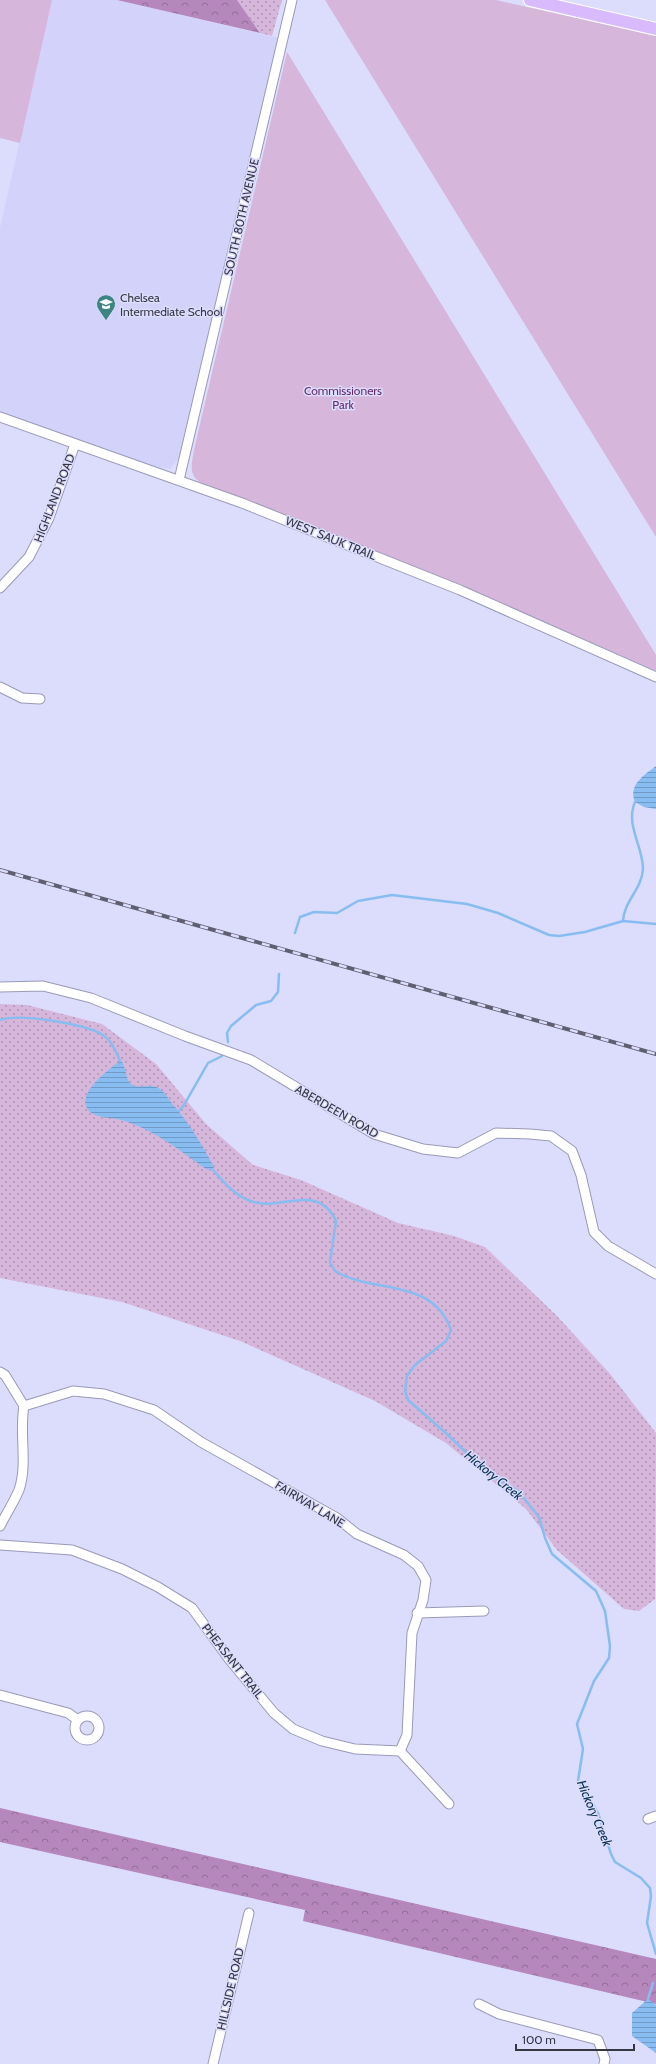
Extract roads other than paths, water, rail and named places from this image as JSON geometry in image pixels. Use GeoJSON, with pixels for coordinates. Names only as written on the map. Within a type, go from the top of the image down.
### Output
{"type":"FeatureCollection","features":[{"type":"Feature","properties":{"kind":"main road"},"geometry":{"type":"LineString","coordinates":[[530,0],[656,29]]}},
{"type":"Feature","properties":{"kind":"street","name":"SOUTH 80TH AVENUE"},"geometry":{"type":"LineString","coordinates":[[179,480],[292,0]]}},
{"type":"Feature","properties":{"kind":"street","name":"WEST SAUK TRAIL"},"geometry":{"type":"LineString","coordinates":[[0,418],[242,503],[460,590],[656,677]]}},
{"type":"Feature","properties":{"kind":"street","name":"HIGHLAND ROAD"},"geometry":{"type":"LineString","coordinates":[[0,588],[30,557],[49,518],[75,444]]}},
{"type":"Feature","properties":{"kind":"street"},"geometry":{"type":"LineString","coordinates":[[0,687],[22,698],[40,699]]}},
{"type":"Feature","properties":{"kind":"street","name":"ABERDEEN ROAD"},"geometry":{"type":"LineString","coordinates":[[0,987],[43,986],[91,998],[185,1036],[252,1060],[374,1134],[423,1149],[458,1153],[496,1133],[551,1136],[572,1151],[581,1176],[594,1232],[608,1246],[656,1274]]}},
{"type":"Feature","properties":{"kind":"street"},"geometry":{"type":"LineString","coordinates":[[0,1372],[5,1375],[24,1406],[22,1421],[23,1456],[19,1489],[0,1526]]}},
{"type":"Feature","properties":{"kind":"street","name":"FAIRWAY LANE"},"geometry":{"type":"LineString","coordinates":[[24,1406],[73,1392],[104,1394],[154,1410],[201,1442],[337,1518],[357,1534],[404,1555],[418,1566],[426,1580],[422,1600],[412,1633],[407,1735],[400,1751]]}},
{"type":"Feature","properties":{"kind":"street","name":"PHEASANT TRAIL"},"geometry":{"type":"LineString","coordinates":[[0,1545],[72,1550],[122,1569],[158,1587],[192,1608],[229,1659],[274,1713],[293,1729],[322,1741],[354,1749],[400,1751]]}},
{"type":"Feature","properties":{"kind":"street"},"geometry":{"type":"LineString","coordinates":[[417,1613],[484,1611]]}},
{"type":"Feature","properties":{"kind":"street"},"geometry":{"type":"LineString","coordinates":[[0,1695],[68,1713],[78,1720]]}},
{"type":"Feature","properties":{"kind":"street"},"geometry":{"type":"LineString","coordinates":[[400,1751],[449,1804]]}},
{"type":"Feature","properties":{"kind":"street","name":"HILLSIDE ROAD"},"geometry":{"type":"LineString","coordinates":[[213,2064],[249,1913]]}},
{"type":"Feature","properties":{"kind":"street"},"geometry":{"type":"LineString","coordinates":[[479,2004],[499,2014],[598,2040],[605,2059],[604,2064]]}},
{"type":"Feature","properties":{"kind":"waterway"},"geometry":{"type":"LineString","coordinates":[[623,921],[626,907],[640,883],[643,869],[632,819],[632,811],[635,802]]}},
{"type":"Feature","properties":{"kind":"waterway"},"geometry":{"type":"LineString","coordinates":[[295,933],[300,917],[314,912],[337,913],[358,901],[392,895],[467,904],[498,913],[549,935],[559,936],[585,932],[623,921],[656,924]]}},
{"type":"Feature","properties":{"kind":"waterway"},"geometry":{"type":"LineString","coordinates":[[228,1042],[227,1033],[231,1026],[256,1005],[271,1001],[278,992],[279,974]]}},
{"type":"Feature","properties":{"kind":"waterway","name":"Hickory Creek"},"geometry":{"type":"LineString","coordinates":[[0,1020],[9,1018],[37,1019],[68,1024],[94,1031],[103,1035],[109,1040],[120,1061]]}},
{"type":"Feature","properties":{"kind":"waterway"},"geometry":{"type":"LineString","coordinates":[[179,1111],[208,1063],[222,1056]]}},
{"type":"Feature","properties":{"kind":"waterway","name":"Hickory Creek"},"geometry":{"type":"LineString","coordinates":[[213,1170],[233,1191],[248,1200],[260,1203],[296,1200],[318,1202],[328,1209],[336,1221],[330,1262],[335,1271],[350,1278],[416,1294],[430,1302],[442,1313],[451,1330],[446,1341],[415,1365],[407,1376],[405,1391],[408,1400],[447,1434],[485,1471],[518,1491],[539,1517],[545,1538],[552,1554],[596,1591],[605,1611],[610,1646],[609,1658],[594,1681],[577,1724],[583,1749],[578,1781],[598,1813],[615,1862],[641,1878],[650,1888],[651,1896],[647,1923],[656,1954]]}},
{"type":"Feature","properties":{"kind":"waterway","name":"Hickory Creek"},"geometry":{"type":"LineString","coordinates":[[648,1999],[653,1983]]}},
{"type":"Feature","properties":{"kind":"railway"},"geometry":{"type":"LineString","coordinates":[[0,870],[656,1054]]}},
{"type":"Feature","properties":{"kind":"place","name":"Chelsea Intermediate School"},"geometry":{"type":"Point","coordinates":[106,321]}},
{"type":"Feature","properties":{"kind":"park label","name":"Commissioners Park"},"geometry":{"type":"Point","coordinates":[343,397]}}]}
